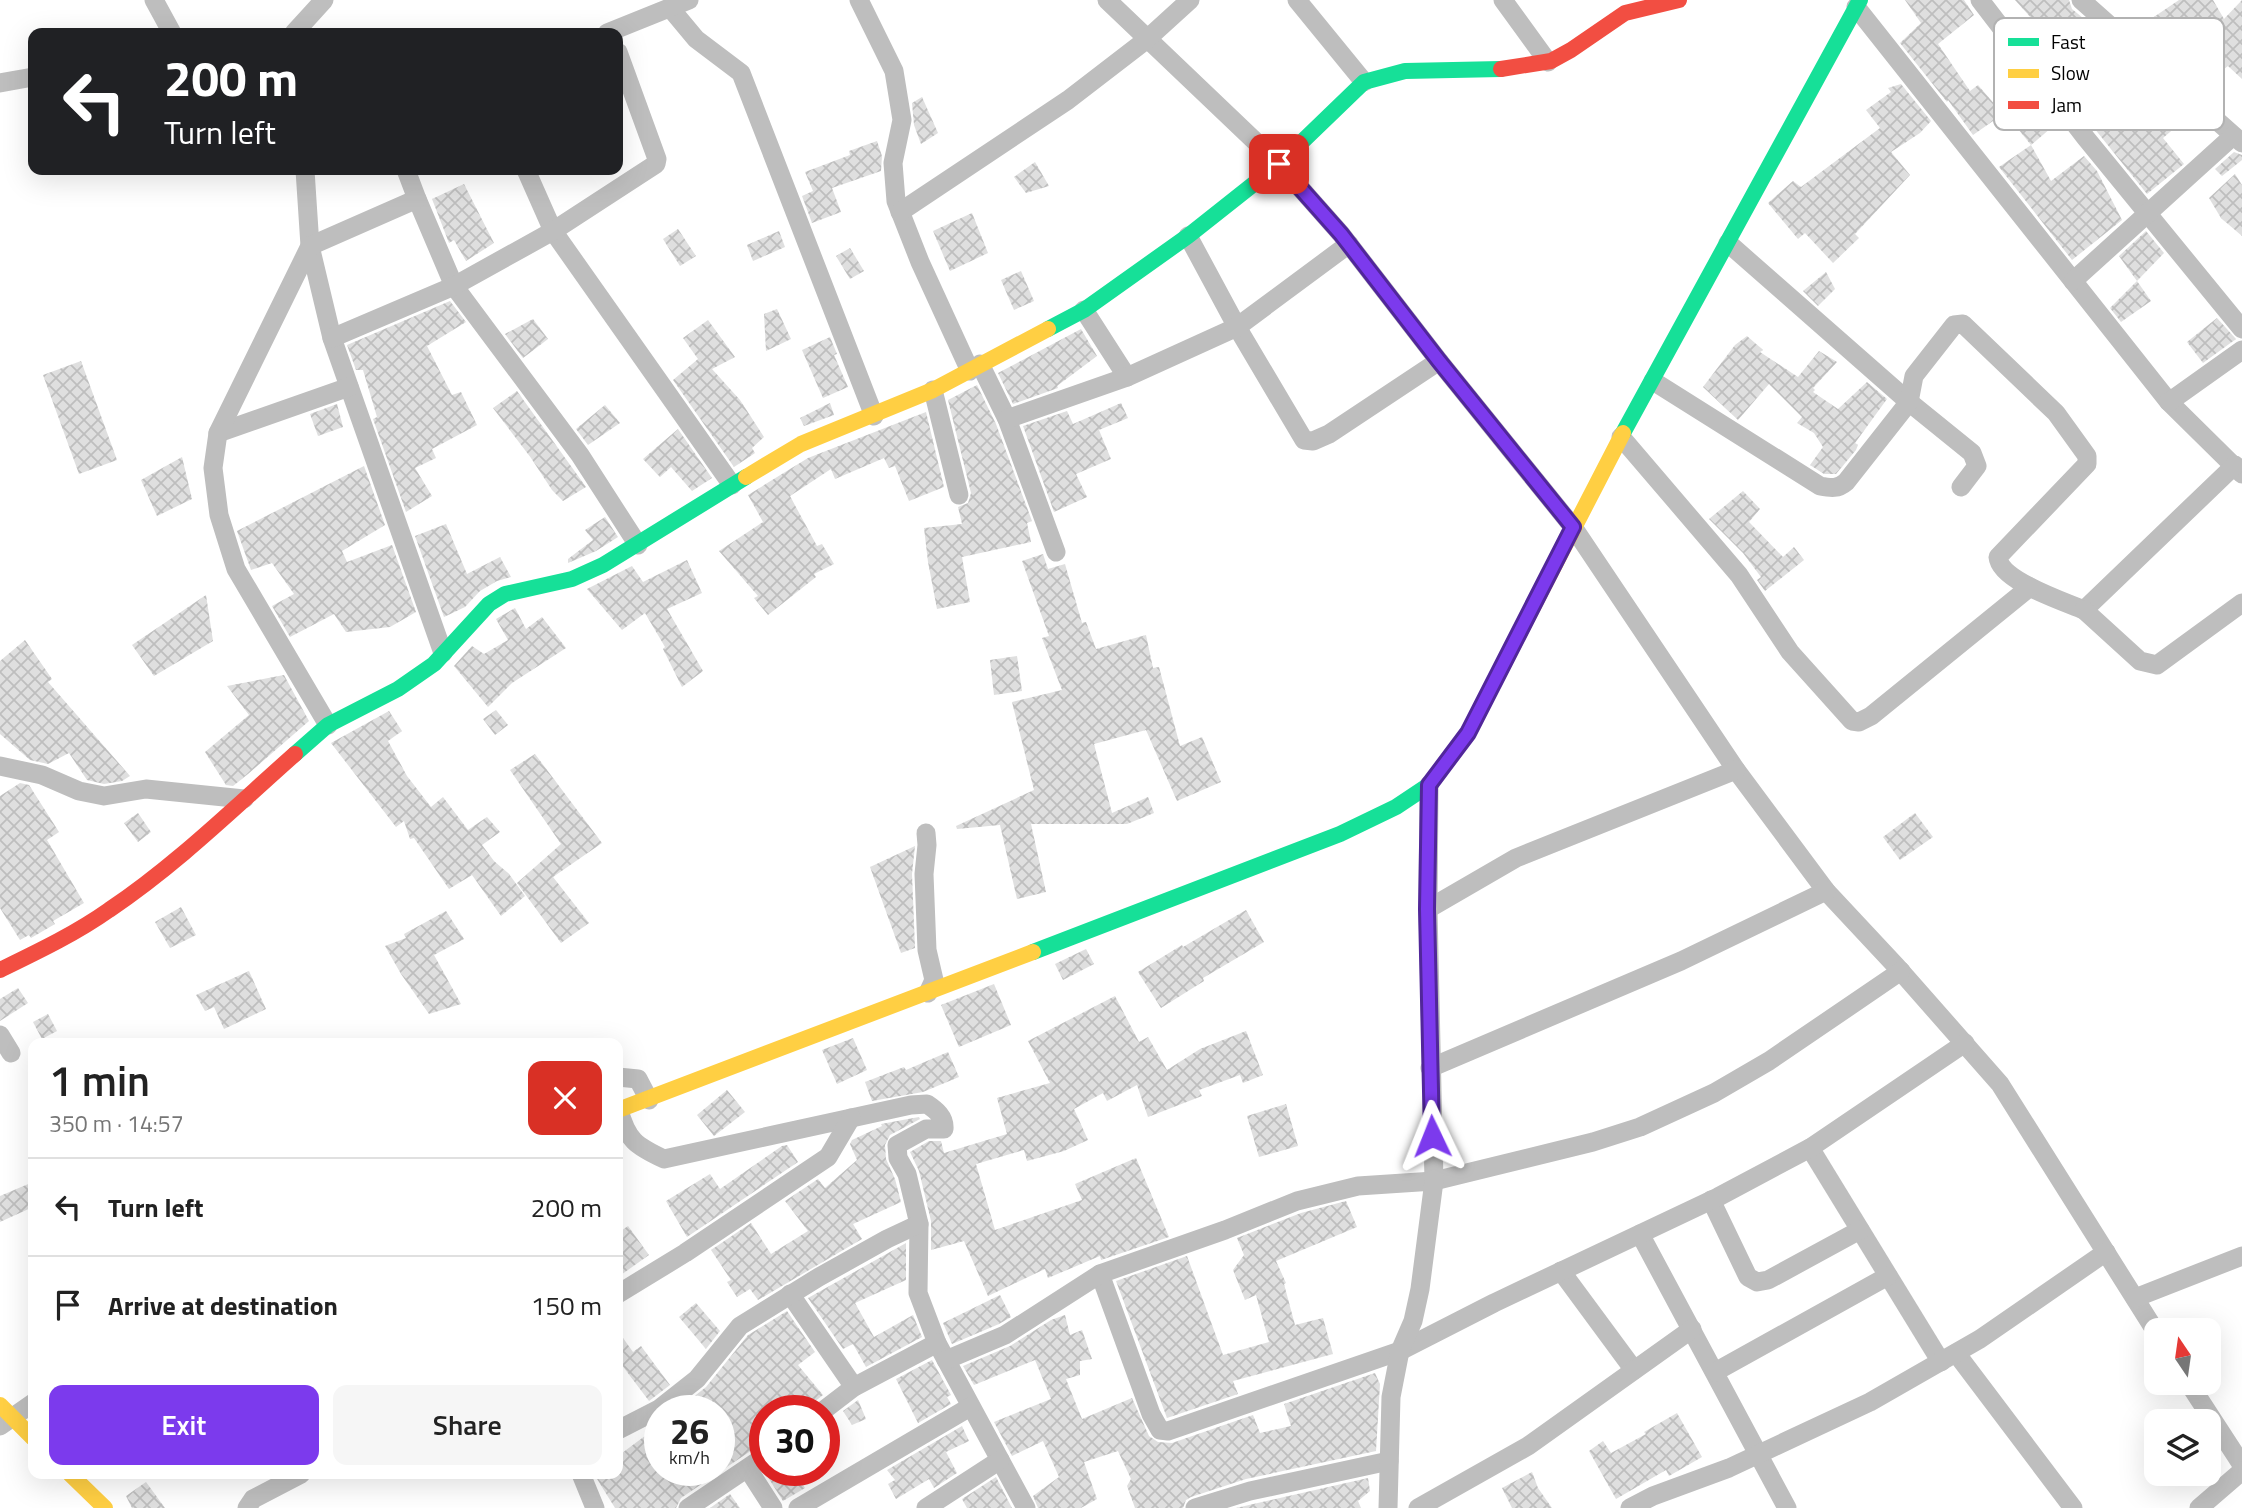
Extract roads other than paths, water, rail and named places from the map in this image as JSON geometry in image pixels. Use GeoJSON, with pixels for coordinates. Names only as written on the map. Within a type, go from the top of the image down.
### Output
{"type":"FeatureCollection","features":[{"type":"Feature","properties":{"kind":"street"},"geometry":{"type":"LineString","coordinates":[[154,0],[169,28]]}},
{"type":"Feature","properties":{"kind":"street"},"geometry":{"type":"LineString","coordinates":[[299,28],[324,0]]}},
{"type":"Feature","properties":{"kind":"street"},"geometry":{"type":"LineString","coordinates":[[859,0],[894,71],[902,120],[893,163],[895,201],[920,262],[975,367],[1007,419],[1056,552]]}},
{"type":"Feature","properties":{"kind":"street"},"geometry":{"type":"LineString","coordinates":[[1107,0],[1279,164],[1349,244],[1573,527],[1736,770],[1826,891],[1965,1042],[2000,1084],[2147,1318]]}},
{"type":"Feature","properties":{"kind":"street"},"geometry":{"type":"LineString","coordinates":[[900,212],[1068,100],[1146,40],[1190,0]]}},
{"type":"Feature","properties":{"kind":"street"},"geometry":{"type":"LineString","coordinates":[[1297,0],[1364,82]]}},
{"type":"Feature","properties":{"kind":"street"},"geometry":{"type":"LineString","coordinates":[[1503,0],[1548,62]]}},
{"type":"Feature","properties":{"kind":"street"},"geometry":{"type":"LineString","coordinates":[[0,970],[40,951],[108,911],[162,871],[328,725],[398,689],[434,664],[489,604],[505,594],[572,579],[603,565],[802,444],[933,390],[1083,310],[1188,236],[1279,164],[1364,82],[1379,75],[1406,71],[1472,71],[1548,62],[1562,56],[1619,16],[1679,0]]}},
{"type":"Feature","properties":{"kind":"street"},"geometry":{"type":"LineString","coordinates":[[1980,0],[1994,18]]}},
{"type":"Feature","properties":{"kind":"street"},"geometry":{"type":"LineString","coordinates":[[2081,0],[2101,18]]}},
{"type":"Feature","properties":{"kind":"street"},"geometry":{"type":"LineString","coordinates":[[622,28],[680,4],[696,39],[741,73],[874,416]]}},
{"type":"Feature","properties":{"kind":"street"},"geometry":{"type":"LineString","coordinates":[[623,1108],[1340,834],[1396,807],[1429,785],[1468,733],[1573,527],[1858,4],[2169,402],[2239,469],[2084,610]]}},
{"type":"Feature","properties":{"kind":"street"},"geometry":{"type":"LineString","coordinates":[[332,338],[454,286],[553,230],[656,164],[657,159],[623,66]]}},
{"type":"Feature","properties":{"kind":"street"},"geometry":{"type":"LineString","coordinates":[[0,83],[28,78]]}},
{"type":"Feature","properties":{"kind":"street"},"geometry":{"type":"LineString","coordinates":[[2080,130],[2242,329]]}},
{"type":"Feature","properties":{"kind":"street"},"geometry":{"type":"LineString","coordinates":[[2073,281],[2237,139]]}},
{"type":"Feature","properties":{"kind":"street"},"geometry":{"type":"LineString","coordinates":[[305,175],[310,246],[332,338],[443,653]]}},
{"type":"Feature","properties":{"kind":"street"},"geometry":{"type":"LineString","coordinates":[[409,175],[454,286],[580,455],[638,545]]}},
{"type":"Feature","properties":{"kind":"street"},"geometry":{"type":"LineString","coordinates":[[528,175],[553,230],[732,485]]}},
{"type":"Feature","properties":{"kind":"street"},"geometry":{"type":"LineString","coordinates":[[328,725],[236,569],[219,515],[213,468],[218,433],[310,246],[417,199]]}},
{"type":"Feature","properties":{"kind":"street"},"geometry":{"type":"LineString","coordinates":[[1188,236],[1237,327],[1304,440],[1313,440],[1329,434],[1439,361]]}},
{"type":"Feature","properties":{"kind":"street"},"geometry":{"type":"LineString","coordinates":[[1728,243],[1909,402],[1972,453],[1977,466],[1962,487]]}},
{"type":"Feature","properties":{"kind":"street"},"geometry":{"type":"LineString","coordinates":[[1007,419],[1127,377],[1237,327],[1349,244]]}},
{"type":"Feature","properties":{"kind":"street"},"geometry":{"type":"LineString","coordinates":[[1083,310],[1127,377]]}},
{"type":"Feature","properties":{"kind":"street"},"geometry":{"type":"LineString","coordinates":[[1653,381],[1820,486],[1841,487],[1909,402],[1914,376],[1954,325],[1960,324],[2056,413],[2087,456],[2087,464],[1998,557],[2001,568],[2030,587],[2084,610],[2140,661],[2157,665],[2242,603]]}},
{"type":"Feature","properties":{"kind":"street"},"geometry":{"type":"LineString","coordinates":[[2169,402],[2242,350]]}},
{"type":"Feature","properties":{"kind":"street"},"geometry":{"type":"LineString","coordinates":[[218,433],[349,387]]}},
{"type":"Feature","properties":{"kind":"street"},"geometry":{"type":"LineString","coordinates":[[933,390],[959,495]]}},
{"type":"Feature","properties":{"kind":"street"},"geometry":{"type":"LineString","coordinates":[[1621,438],[1739,575],[1790,652],[1852,721],[1859,722],[1871,716],[2030,587]]}},
{"type":"Feature","properties":{"kind":"street"},"geometry":{"type":"LineString","coordinates":[[0,766],[42,775],[79,791],[104,796],[146,789],[244,799]]}},
{"type":"Feature","properties":{"kind":"street"},"geometry":{"type":"LineString","coordinates":[[1427,909],[1516,858],[1736,770]]}},
{"type":"Feature","properties":{"kind":"street"},"geometry":{"type":"LineString","coordinates":[[1388,1508],[1391,1397],[1420,1289],[1434,1181],[1427,909],[1429,785]]}},
{"type":"Feature","properties":{"kind":"street"},"geometry":{"type":"LineString","coordinates":[[926,833],[924,874],[927,950],[934,980],[928,993]]}},
{"type":"Feature","properties":{"kind":"street"},"geometry":{"type":"LineString","coordinates":[[1430,1068],[1681,961],[1826,891]]}},
{"type":"Feature","properties":{"kind":"street"},"geometry":{"type":"LineString","coordinates":[[840,1398],[854,1387],[942,1352],[1005,1335],[1100,1274],[1322,1193],[1358,1186],[1434,1181],[1594,1142],[1640,1126],[1714,1093],[1769,1061],[1900,971]]}},
{"type":"Feature","properties":{"kind":"street"},"geometry":{"type":"LineString","coordinates":[[0,1035],[11,1052]]}},
{"type":"Feature","properties":{"kind":"street"},"geometry":{"type":"LineString","coordinates":[[1100,1274],[1151,1414],[1160,1430],[1179,1427],[1401,1352],[1711,1200],[1810,1148],[1965,1042]]}},
{"type":"Feature","properties":{"kind":"street"},"geometry":{"type":"LineString","coordinates":[[623,1078],[638,1079],[649,1100]]}},
{"type":"Feature","properties":{"kind":"street"},"geometry":{"type":"LineString","coordinates":[[623,1128],[636,1145],[664,1159],[911,1105],[928,1104],[939,1113],[943,1129],[926,1129],[897,1146],[898,1158],[907,1174],[919,1224],[918,1293],[942,1352],[1026,1508]]}},
{"type":"Feature","properties":{"kind":"street"},"geometry":{"type":"LineString","coordinates":[[623,1291],[685,1253],[828,1157],[851,1118]]}},
{"type":"Feature","properties":{"kind":"street"},"geometry":{"type":"LineString","coordinates":[[1810,1148],[1888,1276],[1948,1358],[2044,1466],[2073,1508]]}},
{"type":"Feature","properties":{"kind":"street"},"geometry":{"type":"LineString","coordinates":[[1711,1200],[1748,1277],[1757,1282],[1768,1280],[1860,1230]]}},
{"type":"Feature","properties":{"kind":"street"},"geometry":{"type":"LineString","coordinates":[[623,1427],[659,1409],[697,1379],[740,1326],[790,1294],[919,1224]]}},
{"type":"Feature","properties":{"kind":"street"},"geometry":{"type":"LineString","coordinates":[[1640,1234],[1787,1508]]}},
{"type":"Feature","properties":{"kind":"street"},"geometry":{"type":"LineString","coordinates":[[1630,1508],[1759,1454],[1870,1402],[1948,1358],[2106,1252]]}},
{"type":"Feature","properties":{"kind":"street"},"geometry":{"type":"LineString","coordinates":[[2135,1298],[2242,1256]]}},
{"type":"Feature","properties":{"kind":"street"},"geometry":{"type":"LineString","coordinates":[[1562,1271],[1634,1370]]}},
{"type":"Feature","properties":{"kind":"street"},"geometry":{"type":"LineString","coordinates":[[1715,1372],[1888,1276]]}},
{"type":"Feature","properties":{"kind":"street"},"geometry":{"type":"LineString","coordinates":[[790,1294],[854,1387]]}},
{"type":"Feature","properties":{"kind":"street"},"geometry":{"type":"LineString","coordinates":[[1418,1508],[1528,1446],[1692,1329]]}},
{"type":"Feature","properties":{"kind":"street"},"geometry":{"type":"LineString","coordinates":[[2196,1395],[2242,1465]]}},
{"type":"Feature","properties":{"kind":"street"},"geometry":{"type":"LineString","coordinates":[[28,1405],[4,1416],[28,1434]]}},
{"type":"Feature","properties":{"kind":"street"},"geometry":{"type":"LineString","coordinates":[[798,1508],[970,1407]]}},
{"type":"Feature","properties":{"kind":"street"},"geometry":{"type":"LineString","coordinates":[[926,1508],[1000,1461]]}},
{"type":"Feature","properties":{"kind":"street"},"geometry":{"type":"LineString","coordinates":[[1195,1508],[1250,1491],[1389,1461]]}},
{"type":"Feature","properties":{"kind":"street"},"geometry":{"type":"LineString","coordinates":[[688,1508],[748,1469],[773,1508]]}},
{"type":"Feature","properties":{"kind":"street"},"geometry":{"type":"LineString","coordinates":[[2199,1508],[2242,1471]]}},
{"type":"Feature","properties":{"kind":"street"},"geometry":{"type":"LineString","coordinates":[[75,1479],[105,1508]]}},
{"type":"Feature","properties":{"kind":"street"},"geometry":{"type":"LineString","coordinates":[[247,1508],[253,1499],[291,1479]]}},
{"type":"Feature","properties":{"kind":"street"},"geometry":{"type":"LineString","coordinates":[[583,1479],[595,1508]]}}]}
